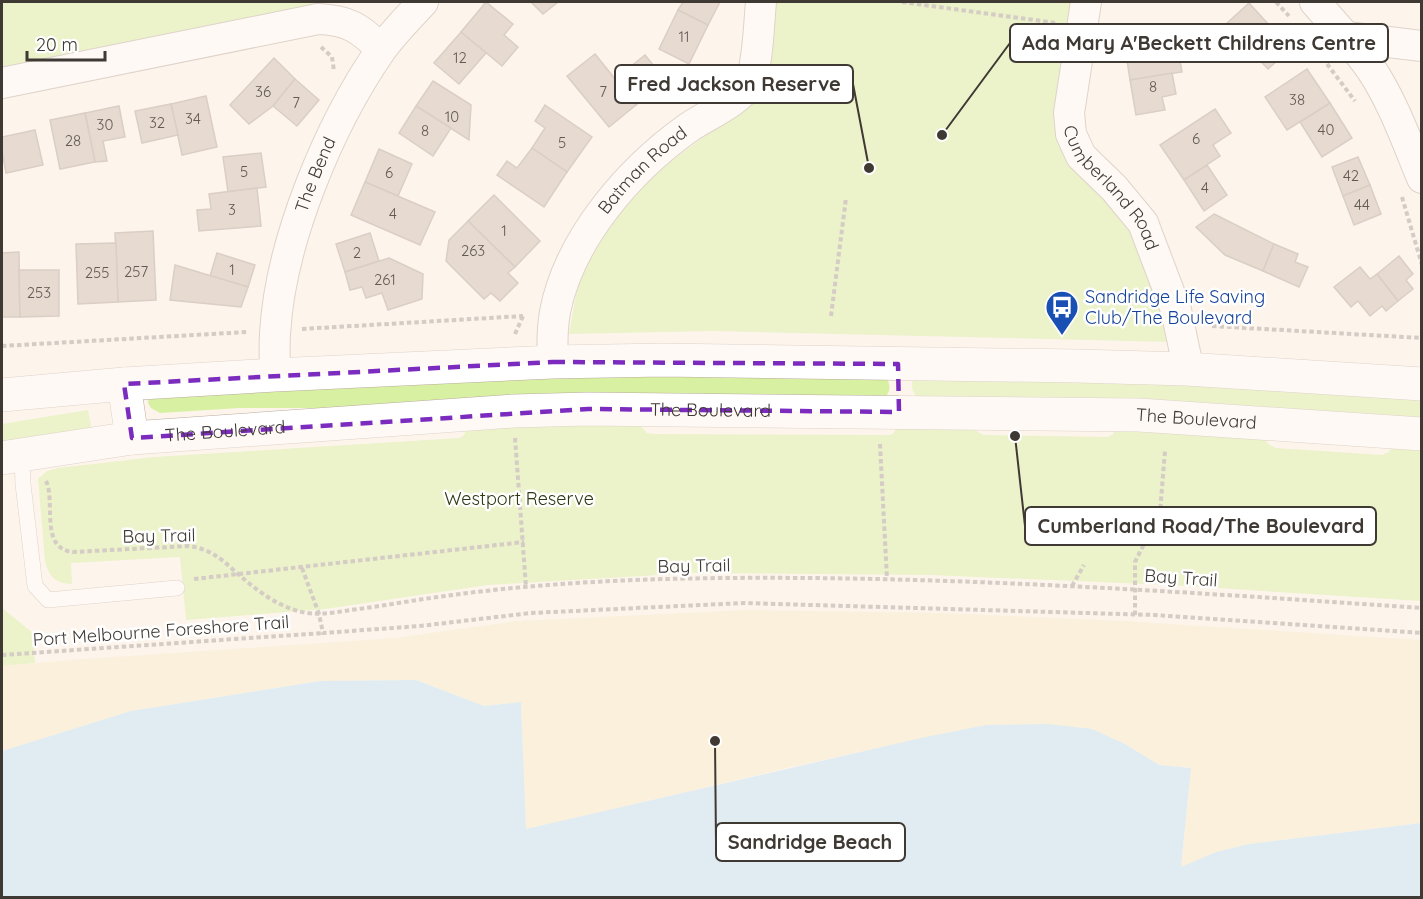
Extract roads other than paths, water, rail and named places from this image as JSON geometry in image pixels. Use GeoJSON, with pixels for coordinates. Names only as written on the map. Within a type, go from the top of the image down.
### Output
{"type":"FeatureCollection","features":[{"type":"Feature","properties":{"kind":"street","name":"The Bend"},"geometry":{"type":"LineString","coordinates":[[275,375],[274,335],[278,309],[287,262],[311,184],[340,121],[381,49],[423,2]]}},
{"type":"Feature","properties":{"kind":"street","name":"Batman Road"},"geometry":{"type":"LineString","coordinates":[[553,362],[552,332],[555,309],[567,274],[590,230],[617,192],[652,156],[747,87],[753,73],[762,2]]}},
{"type":"Feature","properties":{"kind":"street"},"geometry":{"type":"LineString","coordinates":[[1303,9],[1347,37],[1372,70],[1386,95],[1410,183]]}},
{"type":"Feature","properties":{"kind":"street"},"geometry":{"type":"LineString","coordinates":[[2,83],[303,21],[358,14],[381,49]]}},
{"type":"Feature","properties":{"kind":"street","name":"Cumberland Road"},"geometry":{"type":"LineString","coordinates":[[1084,14],[1069,113],[1071,134],[1081,156],[1114,188],[1143,223],[1173,302],[1186,357],[1186,369]]}},
{"type":"Feature","properties":{"kind":"street"},"geometry":{"type":"LineString","coordinates":[[1347,37],[1422,46]]}},
{"type":"Feature","properties":{"kind":"street"},"geometry":{"type":"LineString","coordinates":[[2,395],[124,384],[275,375],[553,362],[663,360],[1186,369],[1422,384]]}},
{"type":"Feature","properties":{"kind":"street"},"geometry":{"type":"LineString","coordinates":[[898,364],[899,412]]}},
{"type":"Feature","properties":{"kind":"street"},"geometry":{"type":"LineString","coordinates":[[124,384],[132,438]]}},
{"type":"Feature","properties":{"kind":"street","name":"The Boulevard"},"geometry":{"type":"LineString","coordinates":[[12,456],[132,438],[524,411],[627,408],[1139,415],[1422,434]]}},
{"type":"Feature","properties":{"kind":"lane"},"geometry":{"type":"LineString","coordinates":[[12,456],[23,484],[35,586],[48,600],[177,588]]}},
{"type":"Feature","properties":{"kind":"water"},"geometry":{"type":"Polygon","coordinates":[[[416,680],[484,706],[521,702],[526,829],[921,738],[986,725],[1048,724],[1092,729],[1125,744],[1159,765],[1191,768],[1181,867],[1216,852],[1249,844],[1421,823],[1421,897],[2,897],[2,751],[131,711],[320,681],[416,680]]]}},
{"type":"Feature","properties":{"kind":"place","name":"Ada Mary A'Beckett Childrens Centre"},"geometry":{"type":"Point","coordinates":[942,135]}},
{"type":"Feature","properties":{"kind":"place","name":"Fred Jackson Reserve"},"geometry":{"type":"Point","coordinates":[869,168]}},
{"type":"Feature","properties":{"kind":"place","name":"Sandridge Life Saving Club/The Boulevard"},"geometry":{"type":"Point","coordinates":[1062,336]}},
{"type":"Feature","properties":{"kind":"place","name":"Cumberland Road/The Boulevard"},"geometry":{"type":"Point","coordinates":[1015,436]}},
{"type":"Feature","properties":{"kind":"place","name":"Sandridge Beach"},"geometry":{"type":"Point","coordinates":[715,741]}},
{"type":"Feature","properties":{"kind":"park label","name":"Westport Reserve"},"geometry":{"type":"Point","coordinates":[519,499]}}]}
